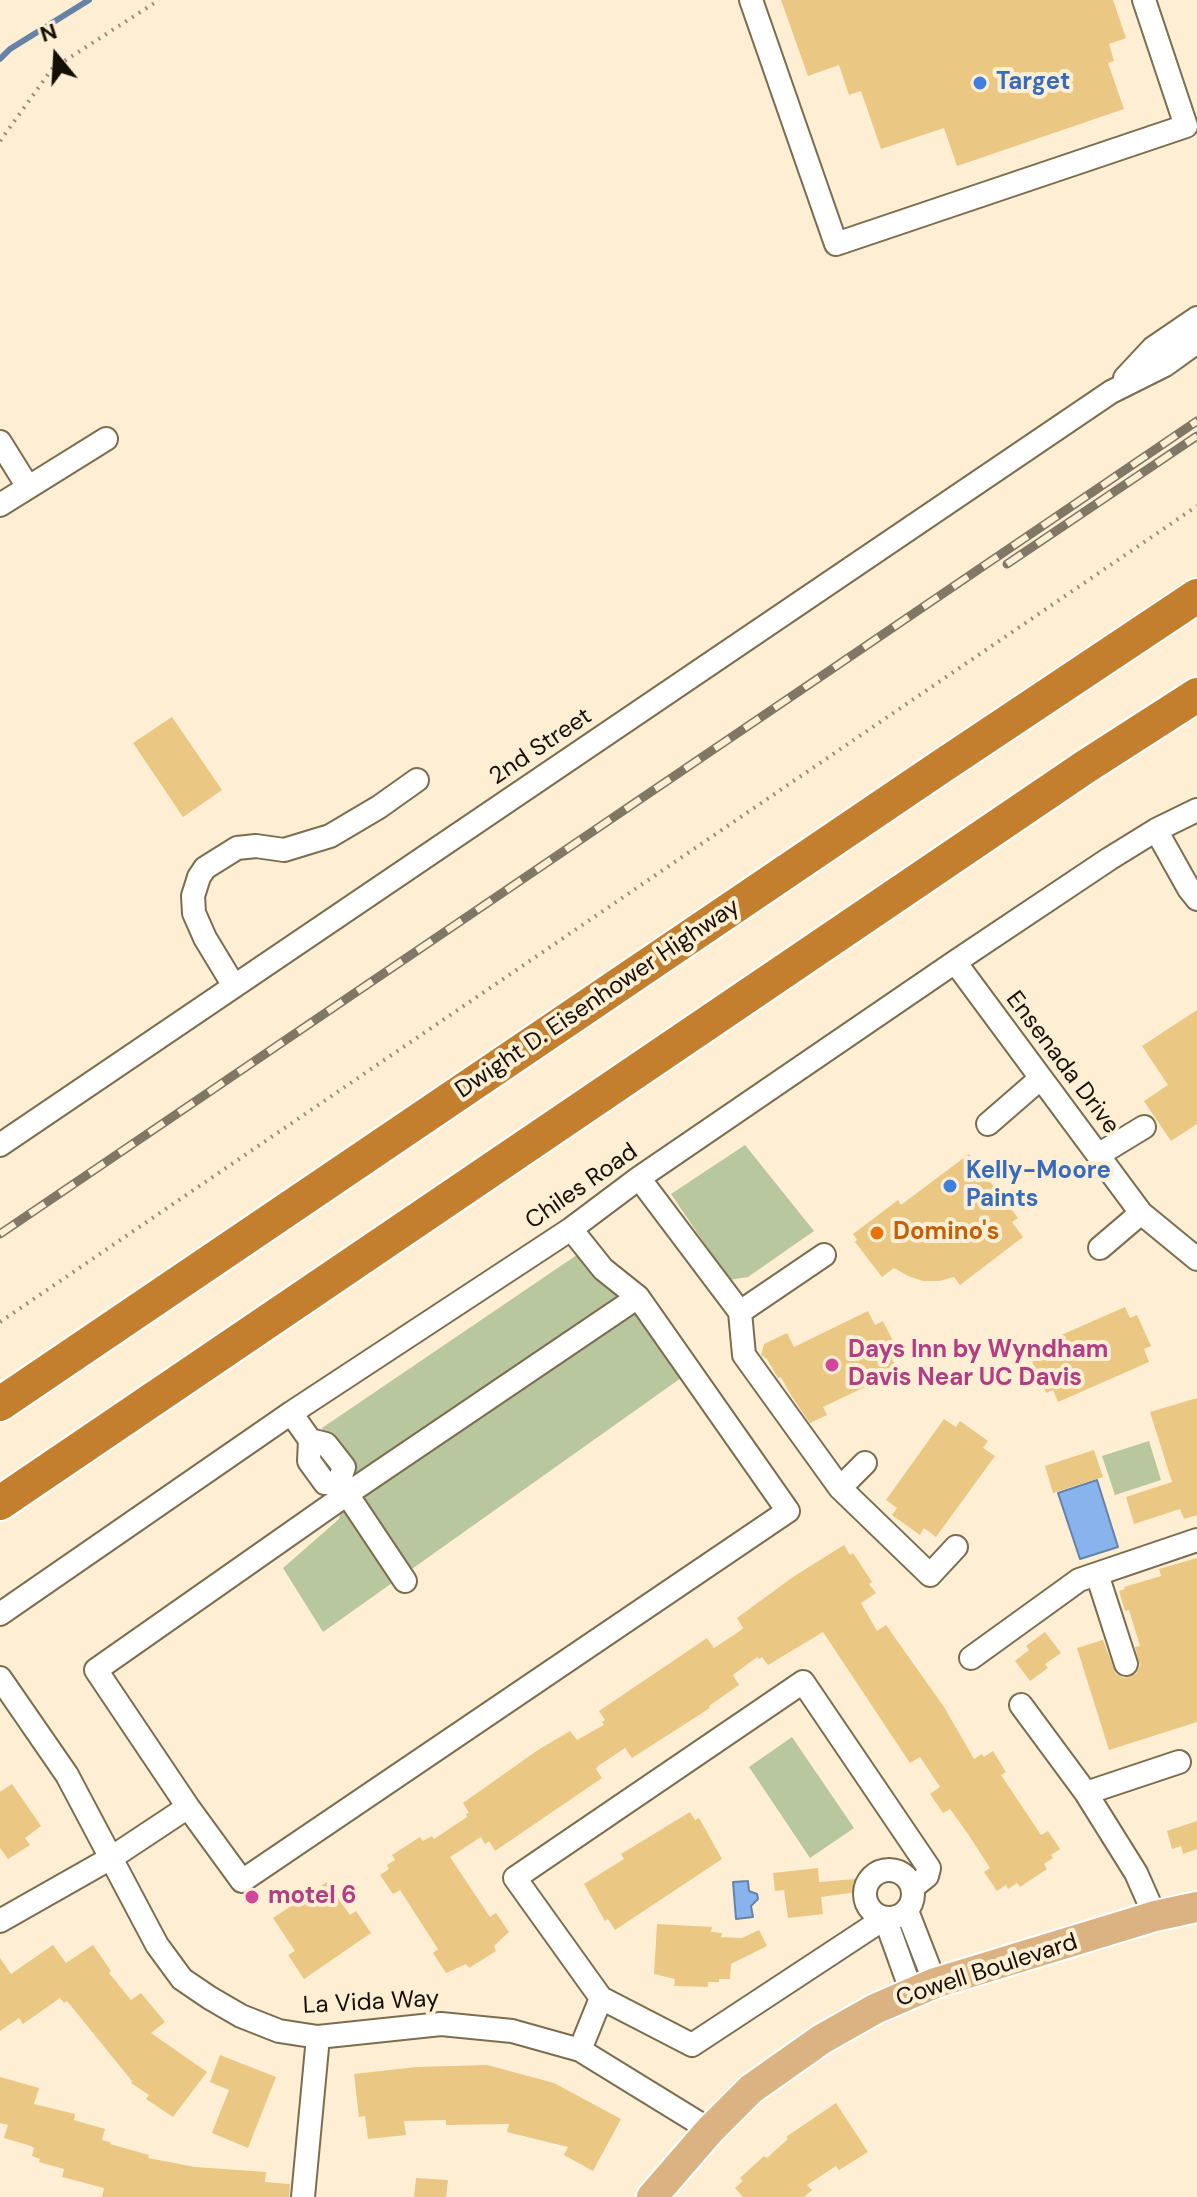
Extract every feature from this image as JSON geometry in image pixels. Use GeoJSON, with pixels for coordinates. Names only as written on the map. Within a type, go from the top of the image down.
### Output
{"type":"FeatureCollection","features":[{"type":"Feature","properties":{"kind":"highway"},"geometry":{"type":"LineString","coordinates":[[939,768],[1084,661],[1197,571]]}},
{"type":"Feature","properties":{"kind":"highway","name":"Dwight D. Eisenhower Highway"},"geometry":{"type":"LineString","coordinates":[[0,1404],[1197,596]]}},
{"type":"Feature","properties":{"kind":"highway"},"geometry":{"type":"LineString","coordinates":[[0,1503],[1073,775],[1197,695]]}},
{"type":"Feature","properties":{"kind":"main road","name":"Cowell Boulevard"},"geometry":{"type":"LineString","coordinates":[[652,2197],[710,2130],[751,2089],[822,2039],[924,1988],[1155,1916],[1197,1907]]}},
{"type":"Feature","properties":{"kind":"street"},"geometry":{"type":"LineString","coordinates":[[751,0],[836,244],[1186,126],[1144,0]]}},
{"type":"Feature","properties":{"kind":"street","name":"2nd Street"},"geometry":{"type":"LineString","coordinates":[[1111,392],[1153,348],[1197,318]]}},
{"type":"Feature","properties":{"kind":"street","name":"2nd Street"},"geometry":{"type":"LineString","coordinates":[[0,1145],[1111,392],[1165,365],[1197,342]]}},
{"type":"Feature","properties":{"kind":"street"},"geometry":{"type":"LineString","coordinates":[[0,505],[106,439]]}},
{"type":"Feature","properties":{"kind":"street"},"geometry":{"type":"LineString","coordinates":[[0,442],[28,487]]}},
{"type":"Feature","properties":{"kind":"street"},"geometry":{"type":"LineString","coordinates":[[234,986],[194,913],[193,896],[205,868],[237,848],[256,846],[284,850],[330,836],[417,780]]}},
{"type":"Feature","properties":{"kind":"street","name":"Chiles Road"},"geometry":{"type":"LineString","coordinates":[[0,1614],[291,1413],[571,1229],[639,1178],[955,962],[1156,830],[1197,810]]}},
{"type":"Feature","properties":{"kind":"street"},"geometry":{"type":"LineString","coordinates":[[1156,830],[1197,899]]}},
{"type":"Feature","properties":{"kind":"street","name":"Ensenada Drive"},"geometry":{"type":"LineString","coordinates":[[955,962],[1141,1213],[1197,1259]]}},
{"type":"Feature","properties":{"kind":"street"},"geometry":{"type":"LineString","coordinates":[[988,1124],[1041,1078]]}},
{"type":"Feature","properties":{"kind":"street"},"geometry":{"type":"LineString","coordinates":[[1098,1155],[1144,1127]]}},
{"type":"Feature","properties":{"kind":"street"},"geometry":{"type":"LineString","coordinates":[[639,1178],[740,1312],[744,1355],[840,1488],[930,1575],[956,1547]]}},
{"type":"Feature","properties":{"kind":"street"},"geometry":{"type":"LineString","coordinates":[[1100,1248],[1141,1213]]}},
{"type":"Feature","properties":{"kind":"street"},"geometry":{"type":"LineString","coordinates":[[571,1229],[603,1269],[638,1297],[788,1511],[242,1881],[96,1670],[343,1488],[638,1297]]}},
{"type":"Feature","properties":{"kind":"street"},"geometry":{"type":"LineString","coordinates":[[740,1312],[824,1255]]}},
{"type":"Feature","properties":{"kind":"street"},"geometry":{"type":"LineString","coordinates":[[291,1413],[310,1440],[309,1461],[325,1483],[343,1488],[405,1581]]}},
{"type":"Feature","properties":{"kind":"street"},"geometry":{"type":"LineString","coordinates":[[840,1488],[865,1463]]}},
{"type":"Feature","properties":{"kind":"street"},"geometry":{"type":"LineString","coordinates":[[971,1658],[1079,1580],[1197,1540]]}},
{"type":"Feature","properties":{"kind":"street"},"geometry":{"type":"LineString","coordinates":[[1097,1574],[1126,1664]]}},
{"type":"Feature","properties":{"kind":"street","name":"La Vida Way"},"geometry":{"type":"LineString","coordinates":[[0,1678],[67,1775],[157,1945],[182,1979],[241,2016],[279,2031],[318,2037],[441,2024],[512,2031],[580,2050],[710,2130]]}},
{"type":"Feature","properties":{"kind":"street"},"geometry":{"type":"LineString","coordinates":[[885,1918],[692,2045],[601,1998],[515,1878],[803,1682],[929,1868],[927,1876],[912,1888]]}},
{"type":"Feature","properties":{"kind":"street"},"geometry":{"type":"LineString","coordinates":[[1021,1705],[1086,1793],[1136,1873],[1155,1916]]}},
{"type":"Feature","properties":{"kind":"street"},"geometry":{"type":"LineString","coordinates":[[1086,1793],[1179,1762]]}},
{"type":"Feature","properties":{"kind":"street"},"geometry":{"type":"LineString","coordinates":[[0,1921],[111,1858],[188,1807]]}},
{"type":"Feature","properties":{"kind":"street"},"geometry":{"type":"LineString","coordinates":[[881,1871],[897,1871],[904,1875],[912,1888],[912,1904],[907,1911],[893,1918],[885,1918],[871,1911],[864,1897],[868,1881],[881,1871]]}},
{"type":"Feature","properties":{"kind":"street"},"geometry":{"type":"LineString","coordinates":[[907,1911],[924,1988]]}},
{"type":"Feature","properties":{"kind":"street"},"geometry":{"type":"LineString","coordinates":[[885,1918],[924,1988]]}},
{"type":"Feature","properties":{"kind":"street"},"geometry":{"type":"LineString","coordinates":[[580,2050],[601,1998]]}},
{"type":"Feature","properties":{"kind":"street"},"geometry":{"type":"LineString","coordinates":[[303,2197],[318,2037]]}},
{"type":"Feature","properties":{"kind":"path"},"geometry":{"type":"LineString","coordinates":[[0,141],[52,69],[159,0]]}},
{"type":"Feature","properties":{"kind":"path"},"geometry":{"type":"LineString","coordinates":[[0,1322],[1197,506]]}},
{"type":"Feature","properties":{"kind":"green space"},"geometry":{"type":"Polygon","coordinates":[[[745,1145],[814,1231],[748,1277],[729,1280],[671,1194],[745,1145]]]}},
{"type":"Feature","properties":{"kind":"green space"},"geometry":{"type":"Polygon","coordinates":[[[596,1242],[698,1366],[323,1632],[283,1568],[339,1519],[344,1498],[322,1428],[596,1242]]]}},
{"type":"Feature","properties":{"kind":"green space"},"geometry":{"type":"Polygon","coordinates":[[[1149,1441],[1161,1480],[1115,1495],[1102,1456],[1149,1441]]]}},
{"type":"Feature","properties":{"kind":"green space"},"geometry":{"type":"Polygon","coordinates":[[[792,1737],[854,1828],[810,1858],[749,1767],[792,1737]]]}},
{"type":"Feature","properties":{"kind":"water"},"geometry":{"type":"Polygon","coordinates":[[[1097,1480],[1118,1547],[1080,1559],[1058,1493],[1097,1480]]]}},
{"type":"Feature","properties":{"kind":"water"},"geometry":{"type":"Polygon","coordinates":[[[748,1881],[749,1891],[757,1894],[758,1899],[751,1906],[753,1917],[736,1919],[733,1882],[748,1881]]]}},
{"type":"Feature","properties":{"kind":"building","name":"Target"},"geometry":{"type":"Polygon","coordinates":[[[781,0],[1113,0],[1126,38],[1109,44],[1114,61],[1108,63],[1124,109],[957,166],[944,128],[881,149],[861,91],[849,95],[839,65],[808,76],[781,0]]]}},
{"type":"Feature","properties":{"kind":"building"},"geometry":{"type":"Polygon","coordinates":[[[172,717],[222,790],[183,817],[133,743],[172,717]]]}},
{"type":"Feature","properties":{"kind":"building"},"geometry":{"type":"Polygon","coordinates":[[[1197,1010],[1197,1124],[1171,1141],[1144,1101],[1168,1085],[1142,1046],[1197,1010]]]}},
{"type":"Feature","properties":{"kind":"building"},"geometry":{"type":"Polygon","coordinates":[[[969,1154],[1018,1218],[1012,1222],[1023,1237],[960,1285],[954,1277],[923,1281],[894,1268],[882,1277],[855,1242],[857,1240],[853,1234],[898,1200],[901,1205],[969,1154]]]}},
{"type":"Feature","properties":{"kind":"building"},"geometry":{"type":"Polygon","coordinates":[[[1125,1307],[1130,1318],[1137,1315],[1151,1346],[1144,1349],[1149,1362],[1058,1402],[1053,1390],[1046,1393],[1032,1362],[1039,1359],[1034,1347],[1125,1307]]]}},
{"type":"Feature","properties":{"kind":"building","name":"Days Inn by Wyndham Davis Near UC Davis"},"geometry":{"type":"Polygon","coordinates":[[[868,1311],[875,1325],[883,1321],[900,1355],[892,1359],[898,1371],[823,1407],[827,1415],[810,1423],[781,1377],[778,1378],[767,1359],[761,1355],[764,1344],[787,1333],[794,1347],[868,1311]]]}},
{"type":"Feature","properties":{"kind":"building"},"geometry":{"type":"Polygon","coordinates":[[[1197,1398],[1197,1515],[1184,1519],[1180,1509],[1134,1524],[1126,1497],[1172,1482],[1150,1412],[1197,1398]]]}},
{"type":"Feature","properties":{"kind":"building"},"geometry":{"type":"Polygon","coordinates":[[[944,1419],[956,1427],[960,1421],[988,1441],[983,1448],[995,1456],[936,1537],[924,1528],[920,1535],[892,1515],[897,1508],[886,1500],[944,1419]]]}},
{"type":"Feature","properties":{"kind":"building"},"geometry":{"type":"Polygon","coordinates":[[[1094,1450],[1103,1477],[1053,1493],[1045,1466],[1094,1450]]]}},
{"type":"Feature","properties":{"kind":"building"},"geometry":{"type":"Polygon","coordinates":[[[844,1545],[872,1582],[869,1584],[876,1593],[861,1603],[877,1631],[886,1625],[944,1707],[974,1759],[993,1751],[1006,1772],[1001,1775],[1041,1835],[1048,1831],[1060,1849],[1044,1864],[1047,1869],[1020,1887],[1017,1883],[997,1891],[984,1872],[990,1868],[968,1834],[950,1809],[943,1813],[930,1794],[940,1787],[920,1757],[910,1763],[823,1632],[768,1665],[762,1657],[757,1657],[733,1675],[739,1685],[710,1708],[632,1758],[625,1748],[598,1766],[596,1769],[602,1778],[495,1851],[489,1841],[485,1844],[481,1837],[450,1857],[490,1917],[496,1913],[509,1932],[494,1946],[496,1951],[469,1968],[466,1964],[446,1973],[433,1953],[438,1949],[400,1890],[393,1894],[380,1875],[395,1860],[392,1855],[420,1837],[423,1841],[432,1836],[434,1839],[467,1817],[469,1813],[463,1803],[538,1750],[570,1731],[577,1740],[604,1725],[602,1722],[605,1720],[599,1711],[707,1638],[714,1648],[740,1631],[743,1628],[737,1618],[844,1545]]]}},
{"type":"Feature","properties":{"kind":"building"},"geometry":{"type":"Polygon","coordinates":[[[1197,1558],[1197,1722],[1109,1750],[1077,1648],[1103,1640],[1116,1674],[1124,1678],[1136,1674],[1140,1666],[1135,1647],[1140,1646],[1129,1610],[1125,1611],[1119,1591],[1161,1576],[1159,1569],[1197,1558]]]}},
{"type":"Feature","properties":{"kind":"building"},"geometry":{"type":"Polygon","coordinates":[[[1045,1632],[1061,1653],[1045,1664],[1048,1668],[1030,1681],[1015,1661],[1029,1650],[1026,1646],[1045,1632]]]}},
{"type":"Feature","properties":{"kind":"building"},"geometry":{"type":"Polygon","coordinates":[[[12,1784],[41,1826],[25,1838],[30,1845],[8,1859],[0,1848],[0,1792],[12,1784]]]}},
{"type":"Feature","properties":{"kind":"building"},"geometry":{"type":"Polygon","coordinates":[[[690,1812],[695,1820],[699,1818],[722,1859],[615,1930],[608,1919],[605,1921],[584,1884],[624,1859],[621,1854],[690,1812]]]}},
{"type":"Feature","properties":{"kind":"building"},"geometry":{"type":"Polygon","coordinates":[[[1197,1821],[1197,1849],[1183,1854],[1181,1846],[1172,1849],[1167,1831],[1197,1821]]]}},
{"type":"Feature","properties":{"kind":"building"},"geometry":{"type":"Polygon","coordinates":[[[818,1868],[819,1882],[855,1879],[857,1892],[821,1897],[823,1914],[788,1918],[784,1890],[775,1891],[773,1873],[818,1868]]]}},
{"type":"Feature","properties":{"kind":"building"},"geometry":{"type":"Polygon","coordinates":[[[327,1882],[350,1915],[356,1911],[371,1933],[304,1979],[288,1955],[295,1951],[273,1918],[327,1882]]]}},
{"type":"Feature","properties":{"kind":"building"},"geometry":{"type":"Polygon","coordinates":[[[657,1924],[712,1927],[711,1932],[722,1933],[721,1937],[742,1938],[759,1930],[767,1946],[731,1964],[730,1979],[708,1982],[708,1987],[674,1986],[675,1979],[654,1974],[657,1924]]]}},
{"type":"Feature","properties":{"kind":"building"},"geometry":{"type":"Polygon","coordinates":[[[53,1945],[66,1963],[93,1945],[111,1971],[109,1973],[131,2000],[141,1993],[165,2022],[151,2033],[207,2072],[173,2117],[146,2099],[149,2095],[131,2083],[67,2001],[64,2003],[60,1998],[23,2024],[19,2018],[0,2031],[0,1958],[11,1974],[53,1945]]]}},
{"type":"Feature","properties":{"kind":"building"},"geometry":{"type":"Polygon","coordinates":[[[220,2055],[276,2077],[248,2148],[212,2133],[229,2090],[210,2082],[220,2055]]]}},
{"type":"Feature","properties":{"kind":"building"},"geometry":{"type":"Polygon","coordinates":[[[487,2065],[554,2083],[621,2119],[593,2171],[564,2155],[568,2147],[507,2132],[509,2124],[446,2125],[446,2120],[404,2121],[406,2135],[368,2139],[365,2116],[359,2117],[354,2074],[416,2067],[487,2065]]]}},
{"type":"Feature","properties":{"kind":"building"},"geometry":{"type":"Polygon","coordinates":[[[0,2077],[39,2088],[34,2104],[75,2114],[74,2120],[105,2129],[102,2140],[110,2144],[149,2155],[148,2158],[195,2167],[266,2172],[265,2182],[290,2184],[289,2197],[102,2197],[104,2188],[62,2177],[64,2169],[39,2162],[40,2159],[32,2156],[34,2148],[4,2138],[8,2125],[0,2123],[0,2077]]]}},
{"type":"Feature","properties":{"kind":"building"},"geometry":{"type":"Polygon","coordinates":[[[836,2103],[868,2152],[839,2170],[836,2166],[807,2185],[812,2190],[804,2197],[743,2197],[735,2188],[743,2181],[740,2178],[764,2156],[767,2158],[788,2139],[786,2137],[836,2103]]]}},
{"type":"Feature","properties":{"kind":"building"},"geometry":{"type":"Polygon","coordinates":[[[416,2178],[448,2180],[446,2197],[414,2197],[416,2178]]]}},
{"type":"Feature","properties":{"kind":"waterway"},"geometry":{"type":"LineString","coordinates":[[0,59],[10,49],[89,0]]}},
{"type":"Feature","properties":{"kind":"railway"},"geometry":{"type":"LineString","coordinates":[[0,1234],[1197,421]]}},
{"type":"Feature","properties":{"kind":"railway"},"geometry":{"type":"LineString","coordinates":[[1007,564],[1197,436]]}},
{"type":"Feature","properties":{"kind":"place","name":"Target"},"geometry":{"type":"Point","coordinates":[980,83]}},
{"type":"Feature","properties":{"kind":"place","name":"Kelly-Moore Paints"},"geometry":{"type":"Point","coordinates":[950,1186]}},
{"type":"Feature","properties":{"kind":"place","name":"Domino's"},"geometry":{"type":"Point","coordinates":[877,1233]}},
{"type":"Feature","properties":{"kind":"place","name":"Days Inn by Wyndham Davis Near UC Davis"},"geometry":{"type":"Point","coordinates":[832,1365]}},
{"type":"Feature","properties":{"kind":"place","name":"motel 6"},"geometry":{"type":"Point","coordinates":[252,1897]}}]}
